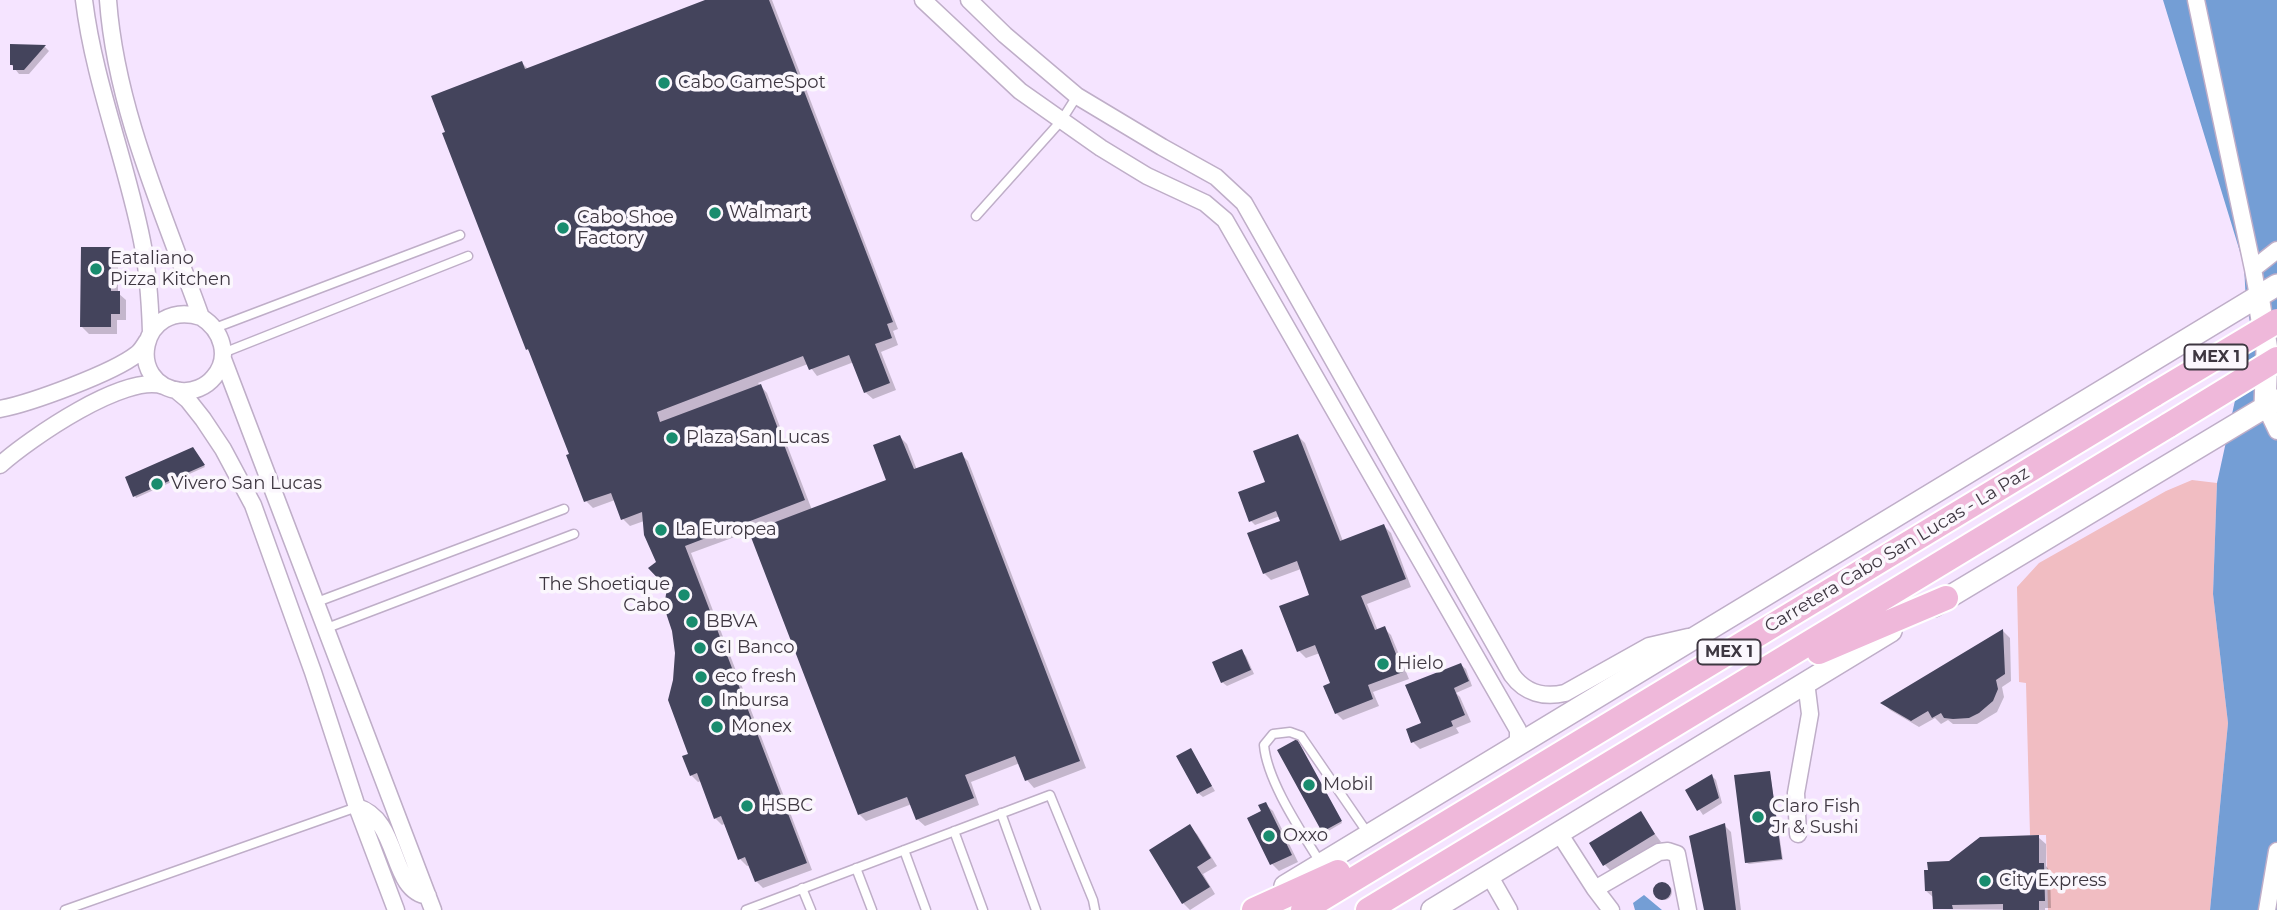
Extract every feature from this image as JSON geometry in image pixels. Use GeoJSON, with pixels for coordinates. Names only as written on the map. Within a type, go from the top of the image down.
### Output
{"type":"FeatureCollection","features":[{"type":"Feature","properties":{"kind":"highway","name":"Carretera Cabo San Lucas - La Paz"},"geometry":{"type":"LineString","coordinates":[[1303,910],[2277,321]]}},
{"type":"Feature","properties":{"kind":"highway","name":"Carretera Cabo San Lucas - La Paz"},"geometry":{"type":"LineString","coordinates":[[1368,910],[2277,359]]}},
{"type":"Feature","properties":{"kind":"highway"},"geometry":{"type":"LineString","coordinates":[[1738,687],[1946,598]]}},
{"type":"Feature","properties":{"kind":"highway"},"geometry":{"type":"LineString","coordinates":[[1254,910],[1462,814]]}},
{"type":"Feature","properties":{"kind":"main road"},"geometry":{"type":"LineString","coordinates":[[1246,910],[2268,291]]}},
{"type":"Feature","properties":{"kind":"main road"},"geometry":{"type":"LineString","coordinates":[[1432,910],[1455,904],[1489,876],[2271,403],[2267,350],[2268,291]]}},
{"type":"Feature","properties":{"kind":"street"},"geometry":{"type":"LineString","coordinates":[[84,0],[105,100],[142,242],[149,292],[149,337],[145,351],[148,366],[155,378],[188,400],[203,419],[253,505],[313,671],[357,807],[396,910]]}},
{"type":"Feature","properties":{"kind":"street"},"geometry":{"type":"LineString","coordinates":[[108,0],[114,49],[135,131],[201,317]]}},
{"type":"Feature","properties":{"kind":"street"},"geometry":{"type":"LineString","coordinates":[[923,0],[1020,91],[1061,121],[1147,176],[1205,203],[1231,228],[1518,730],[1518,740],[1511,749]]}},
{"type":"Feature","properties":{"kind":"street"},"geometry":{"type":"LineString","coordinates":[[970,0],[1005,35],[1077,96],[1162,148],[1216,177],[1244,203],[1512,675],[1520,684],[1535,693],[1565,693],[1649,646],[1700,634]]}},
{"type":"Feature","properties":{"kind":"street"},"geometry":{"type":"LineString","coordinates":[[2196,0],[2253,269],[2268,291]]}},
{"type":"Feature","properties":{"kind":"street"},"geometry":{"type":"LineString","coordinates":[[2253,269],[2277,250]]}},
{"type":"Feature","properties":{"kind":"street"},"geometry":{"type":"LineString","coordinates":[[0,409],[55,391],[120,364],[138,354],[165,319],[174,315],[201,317],[215,328],[220,336],[223,356],[430,903]]}},
{"type":"Feature","properties":{"kind":"street"},"geometry":{"type":"LineString","coordinates":[[0,465],[32,439],[106,398],[143,383],[196,390],[214,379],[223,356]]}},
{"type":"Feature","properties":{"kind":"street"},"geometry":{"type":"LineString","coordinates":[[2271,403],[2277,431]]}},
{"type":"Feature","properties":{"kind":"street"},"geometry":{"type":"LineString","coordinates":[[1798,834],[1796,793],[1810,714],[1806,682]]}},
{"type":"Feature","properties":{"kind":"street"},"geometry":{"type":"LineString","coordinates":[[357,807],[368,811],[381,822],[409,885],[430,903]]}},
{"type":"Feature","properties":{"kind":"street"},"geometry":{"type":"LineString","coordinates":[[1559,834],[1611,910]]}},
{"type":"Feature","properties":{"kind":"street"},"geometry":{"type":"LineString","coordinates":[[1595,889],[1659,852],[1668,850],[1677,854],[1688,910]]}},
{"type":"Feature","properties":{"kind":"street"},"geometry":{"type":"LineString","coordinates":[[2267,910],[2277,851]]}},
{"type":"Feature","properties":{"kind":"street"},"geometry":{"type":"LineString","coordinates":[[1489,876],[1509,910]]}},
{"type":"Feature","properties":{"kind":"lane"},"geometry":{"type":"LineString","coordinates":[[976,216],[1061,121],[1077,96]]}},
{"type":"Feature","properties":{"kind":"lane"},"geometry":{"type":"LineString","coordinates":[[215,328],[460,235]]}},
{"type":"Feature","properties":{"kind":"lane"},"geometry":{"type":"LineString","coordinates":[[223,356],[468,256]]}},
{"type":"Feature","properties":{"kind":"lane"},"geometry":{"type":"LineString","coordinates":[[317,602],[564,509]]}},
{"type":"Feature","properties":{"kind":"lane"},"geometry":{"type":"LineString","coordinates":[[327,628],[574,534]]}},
{"type":"Feature","properties":{"kind":"lane"},"geometry":{"type":"LineString","coordinates":[[1322,864],[1297,824],[1265,761],[1264,746],[1273,734],[1290,732],[1301,736],[1369,835]]}},
{"type":"Feature","properties":{"kind":"lane"},"geometry":{"type":"LineString","coordinates":[[749,909],[1050,795],[1095,910]]}},
{"type":"Feature","properties":{"kind":"lane"},"geometry":{"type":"LineString","coordinates":[[65,910],[357,807]]}},
{"type":"Feature","properties":{"kind":"lane"},"geometry":{"type":"LineString","coordinates":[[1001,813],[1036,910]]}},
{"type":"Feature","properties":{"kind":"lane"},"geometry":{"type":"LineString","coordinates":[[954,831],[983,910]]}},
{"type":"Feature","properties":{"kind":"lane"},"geometry":{"type":"LineString","coordinates":[[904,850],[926,910]]}},
{"type":"Feature","properties":{"kind":"lane"},"geometry":{"type":"LineString","coordinates":[[856,868],[872,910]]}},
{"type":"Feature","properties":{"kind":"lane"},"geometry":{"type":"LineString","coordinates":[[802,888],[810,910]]}},
{"type":"Feature","properties":{"kind":"shaded area"},"geometry":{"type":"Polygon","coordinates":[[[2192,480],[2217,483],[2213,594],[2228,723],[2210,910],[2048,910],[2046,835],[2030,835],[2026,683],[2019,682],[2017,587],[2039,563],[2166,491],[2192,480]]]}},
{"type":"Feature","properties":{"kind":"water"},"geometry":{"type":"Polygon","coordinates":[[[2163,0],[2277,0],[2277,910],[2210,910],[2228,723],[2213,594],[2217,483],[2251,327],[2246,303],[2244,265],[2163,0]]]}},
{"type":"Feature","properties":{"kind":"water"},"geometry":{"type":"Polygon","coordinates":[[[1644,895],[1662,910],[1635,910],[1633,903],[1644,895]]]}},
{"type":"Feature","properties":{"kind":"building","name":"Plaza San Lucas"},"geometry":{"type":"Polygon","coordinates":[[[705,0],[769,0],[893,322],[887,324],[892,338],[875,344],[890,383],[864,393],[849,355],[809,370],[803,356],[657,412],[660,422],[761,384],[805,500],[685,546],[807,863],[755,882],[745,857],[738,860],[721,816],[714,819],[697,773],[690,776],[682,756],[688,754],[668,700],[675,653],[672,631],[664,607],[667,588],[648,568],[656,562],[644,535],[642,512],[621,520],[611,493],[584,502],[566,455],[569,454],[442,133],[445,132],[431,96],[522,61],[525,69],[705,0]]]}},
{"type":"Feature","properties":{"kind":"building"},"geometry":{"type":"Polygon","coordinates":[[[10,44],[46,45],[24,70],[13,70],[13,65],[10,65],[10,44]]]}},
{"type":"Feature","properties":{"kind":"building","name":"Eataliano Pizza Kitchen"},"geometry":{"type":"Polygon","coordinates":[[[81,247],[111,247],[111,291],[120,291],[120,314],[111,314],[111,327],[80,327],[81,247]]]}},
{"type":"Feature","properties":{"kind":"building"},"geometry":{"type":"Polygon","coordinates":[[[1298,434],[1340,541],[1384,524],[1406,579],[1361,596],[1375,630],[1385,626],[1403,672],[1368,685],[1373,699],[1335,714],[1323,686],[1330,683],[1315,645],[1297,652],[1279,606],[1309,595],[1297,561],[1263,574],[1247,533],[1280,521],[1276,511],[1249,522],[1238,492],[1265,482],[1253,451],[1298,434]]]}},
{"type":"Feature","properties":{"kind":"building"},"geometry":{"type":"Polygon","coordinates":[[[900,435],[914,469],[962,452],[1080,761],[1025,781],[1015,756],[965,775],[974,798],[916,820],[907,797],[858,815],[749,532],[886,480],[873,445],[900,435]]]}},
{"type":"Feature","properties":{"kind":"building"},"geometry":{"type":"Polygon","coordinates":[[[193,447],[205,465],[133,497],[125,477],[193,447]]]}},
{"type":"Feature","properties":{"kind":"building"},"geometry":{"type":"Polygon","coordinates":[[[2003,629],[2005,674],[1996,680],[1998,689],[1993,701],[1979,713],[1969,718],[1953,719],[1944,718],[1941,713],[1932,718],[1928,711],[1911,721],[1880,703],[2003,629]]]}},
{"type":"Feature","properties":{"kind":"building"},"geometry":{"type":"Polygon","coordinates":[[[1242,649],[1251,670],[1221,683],[1212,662],[1242,649]]]}},
{"type":"Feature","properties":{"kind":"building"},"geometry":{"type":"Polygon","coordinates":[[[1461,663],[1469,681],[1454,688],[1465,715],[1451,721],[1453,726],[1411,743],[1406,729],[1421,723],[1405,685],[1461,663]]]}},
{"type":"Feature","properties":{"kind":"building","name":"Mobil"},"geometry":{"type":"Polygon","coordinates":[[[1297,739],[1342,821],[1322,832],[1277,750],[1297,739]]]}},
{"type":"Feature","properties":{"kind":"building"},"geometry":{"type":"Polygon","coordinates":[[[1191,748],[1212,786],[1197,794],[1176,756],[1191,748]]]}},
{"type":"Feature","properties":{"kind":"building","name":"Claro Fish Jr & Sushi"},"geometry":{"type":"Polygon","coordinates":[[[1770,771],[1782,859],[1745,863],[1734,775],[1770,771]]]}},
{"type":"Feature","properties":{"kind":"building"},"geometry":{"type":"Polygon","coordinates":[[[1712,774],[1719,798],[1697,811],[1685,790],[1712,774]]]}},
{"type":"Feature","properties":{"kind":"building","name":"Oxxo"},"geometry":{"type":"Polygon","coordinates":[[[1266,802],[1292,855],[1270,865],[1247,818],[1261,811],[1258,805],[1266,802]]]}},
{"type":"Feature","properties":{"kind":"building"},"geometry":{"type":"Polygon","coordinates":[[[1641,811],[1655,834],[1603,866],[1589,843],[1641,811]]]}},
{"type":"Feature","properties":{"kind":"building"},"geometry":{"type":"Polygon","coordinates":[[[1725,823],[1736,910],[1704,910],[1689,836],[1725,823]]]}},
{"type":"Feature","properties":{"kind":"building"},"geometry":{"type":"Polygon","coordinates":[[[1190,824],[1211,858],[1197,867],[1210,887],[1182,904],[1149,850],[1190,824]]]}},
{"type":"Feature","properties":{"kind":"building","name":"City Express"},"geometry":{"type":"Polygon","coordinates":[[[2039,835],[2039,863],[2044,863],[2045,901],[2039,901],[2039,910],[2003,910],[2003,904],[1952,905],[1953,909],[1933,909],[1932,891],[1925,891],[1924,870],[1928,870],[1927,862],[1949,861],[1980,837],[2039,835]]]}},
{"type":"Feature","properties":{"kind":"building"},"geometry":{"type":"Polygon","coordinates":[[[1662,882],[1668,885],[1671,891],[1668,897],[1662,900],[1656,897],[1653,891],[1656,885],[1662,882]]]}},
{"type":"Feature","properties":{"kind":"place","name":"Cabo GameSpot"},"geometry":{"type":"Point","coordinates":[664,83]}},
{"type":"Feature","properties":{"kind":"place","name":"Walmart"},"geometry":{"type":"Point","coordinates":[715,213]}},
{"type":"Feature","properties":{"kind":"place","name":"Cabo Shoe Factory"},"geometry":{"type":"Point","coordinates":[563,228]}},
{"type":"Feature","properties":{"kind":"place","name":"Eataliano Pizza Kitchen"},"geometry":{"type":"Point","coordinates":[96,269]}},
{"type":"Feature","properties":{"kind":"place","name":"Plaza San Lucas"},"geometry":{"type":"Point","coordinates":[672,438]}},
{"type":"Feature","properties":{"kind":"place","name":"Vivero San Lucas"},"geometry":{"type":"Point","coordinates":[157,484]}},
{"type":"Feature","properties":{"kind":"place","name":"La Europea"},"geometry":{"type":"Point","coordinates":[661,530]}},
{"type":"Feature","properties":{"kind":"place","name":"The Shoetique Cabo"},"geometry":{"type":"Point","coordinates":[684,595]}},
{"type":"Feature","properties":{"kind":"place","name":"BBVA"},"geometry":{"type":"Point","coordinates":[692,622]}},
{"type":"Feature","properties":{"kind":"place","name":"CI Banco"},"geometry":{"type":"Point","coordinates":[700,648]}},
{"type":"Feature","properties":{"kind":"place","name":"Hielo"},"geometry":{"type":"Point","coordinates":[1383,664]}},
{"type":"Feature","properties":{"kind":"place","name":"eco fresh"},"geometry":{"type":"Point","coordinates":[701,677]}},
{"type":"Feature","properties":{"kind":"place","name":"Inbursa"},"geometry":{"type":"Point","coordinates":[707,701]}},
{"type":"Feature","properties":{"kind":"place","name":"Monex"},"geometry":{"type":"Point","coordinates":[717,727]}},
{"type":"Feature","properties":{"kind":"place","name":"Mobil"},"geometry":{"type":"Point","coordinates":[1309,785]}},
{"type":"Feature","properties":{"kind":"place","name":"HSBC"},"geometry":{"type":"Point","coordinates":[747,806]}},
{"type":"Feature","properties":{"kind":"place","name":"Claro Fish Jr & Sushi"},"geometry":{"type":"Point","coordinates":[1758,817]}},
{"type":"Feature","properties":{"kind":"place","name":"Oxxo"},"geometry":{"type":"Point","coordinates":[1269,836]}},
{"type":"Feature","properties":{"kind":"place","name":"City Express"},"geometry":{"type":"Point","coordinates":[1985,881]}}]}
